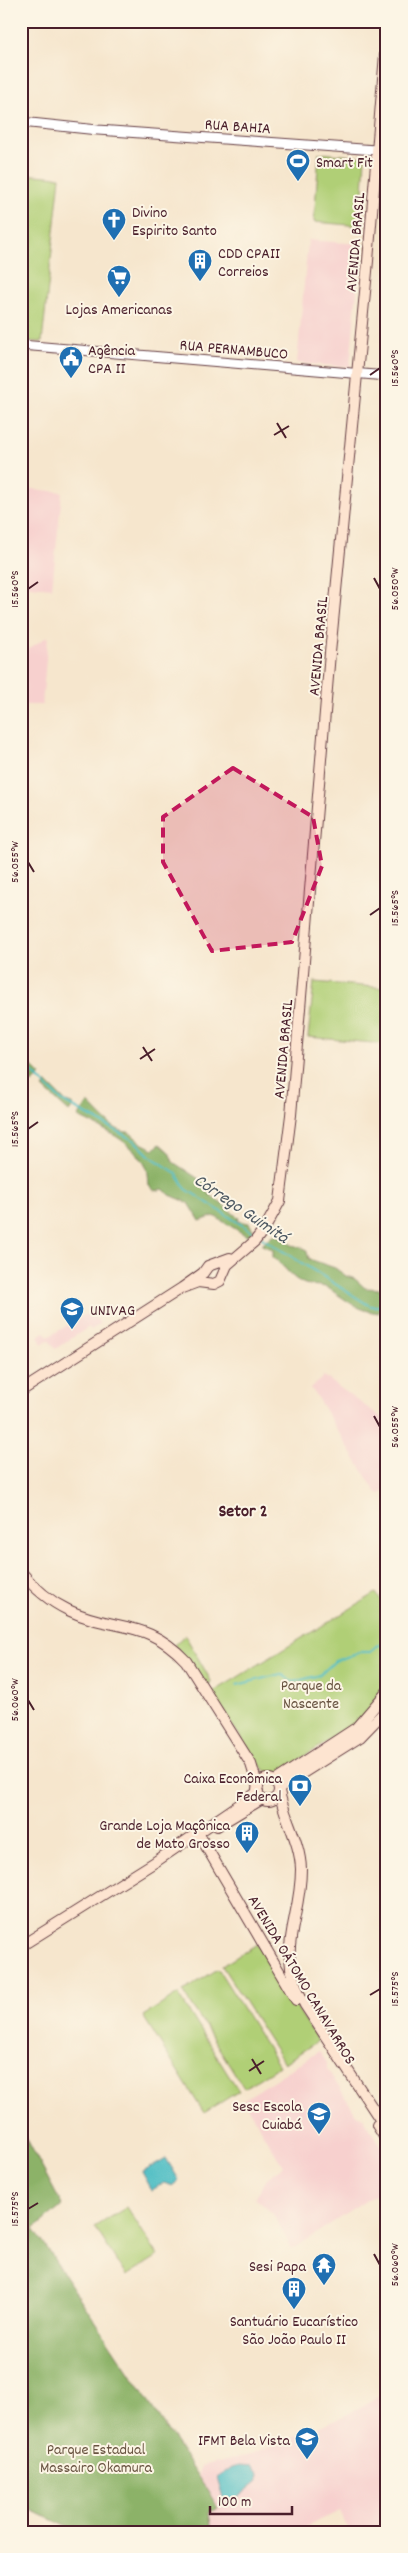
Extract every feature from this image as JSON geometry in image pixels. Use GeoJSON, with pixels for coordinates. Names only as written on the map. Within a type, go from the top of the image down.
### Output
{"type":"FeatureCollection","features":[{"type":"Feature","properties":{"kind":"main road","name":"AVENIDA BRASIL"},"geometry":{"type":"LineString","coordinates":[[182,1288],[198,1282],[218,1282],[227,1264],[255,1241],[265,1228],[280,1201],[291,1115],[376,150],[384,100],[387,30]]}},
{"type":"Feature","properties":{"kind":"main road","name":"AVENIDA BRASIL"},"geometry":{"type":"LineString","coordinates":[[21,1391],[182,1288],[203,1273],[208,1266],[218,1264],[242,1251]]}},
{"type":"Feature","properties":{"kind":"main road"},"geometry":{"type":"LineString","coordinates":[[21,1572],[42,1595],[70,1611],[130,1626],[152,1634],[176,1650],[186,1661],[251,1764],[259,1792],[268,1801],[274,1799],[275,1785]]}},
{"type":"Feature","properties":{"kind":"main road"},"geometry":{"type":"LineString","coordinates":[[275,1785],[356,1728],[387,1692]]}},
{"type":"Feature","properties":{"kind":"main road"},"geometry":{"type":"LineString","coordinates":[[21,1946],[198,1834],[259,1792],[262,1781],[275,1785],[360,1737],[387,1709]]}},
{"type":"Feature","properties":{"kind":"main road"},"geometry":{"type":"LineString","coordinates":[[251,1764],[275,1785]]}},
{"type":"Feature","properties":{"kind":"main road","name":"AVENIDA OÁTOMO CANAVARROS"},"geometry":{"type":"LineString","coordinates":[[275,1785],[297,1845],[301,1869],[290,1943],[290,1969],[294,1982],[305,2005],[387,2130]]}},
{"type":"Feature","properties":{"kind":"main road","name":"AVENIDA OÁTOMO CANAVARROS"},"geometry":{"type":"LineString","coordinates":[[198,1834],[303,2012],[387,2142]]}},
{"type":"Feature","properties":{"kind":"street","name":"RUA BAHIA"},"geometry":{"type":"LineString","coordinates":[[21,122],[98,130],[376,150]]}},
{"type":"Feature","properties":{"kind":"street","name":"RUA PERNAMBUCO"},"geometry":{"type":"LineString","coordinates":[[21,345],[387,376]]}},
{"type":"Feature","properties":{"kind":"highlighted area"},"geometry":{"type":"Polygon","coordinates":[[[233,768],[313,817],[322,866],[292,942],[212,951],[163,862],[163,817],[233,768]]]}},
{"type":"Feature","properties":{"kind":"shaded area"},"geometry":{"type":"Polygon","coordinates":[[[308,240],[361,244],[350,367],[297,363],[308,240]]]}},
{"type":"Feature","properties":{"kind":"shaded area"},"geometry":{"type":"Polygon","coordinates":[[[21,488],[62,492],[52,588],[21,585],[21,488]]]}},
{"type":"Feature","properties":{"kind":"shaded area"},"geometry":{"type":"Polygon","coordinates":[[[48,636],[42,705],[21,705],[21,654],[48,636]]]}},
{"type":"Feature","properties":{"kind":"shaded area","name":"UNIVAG"},"geometry":{"type":"Polygon","coordinates":[[[91,1311],[100,1324],[91,1330],[89,1327],[55,1349],[49,1340],[42,1344],[38,1336],[45,1332],[48,1337],[91,1311]]]}},
{"type":"Feature","properties":{"kind":"shaded area"},"geometry":{"type":"Polygon","coordinates":[[[324,1376],[387,1422],[387,1490],[380,1494],[376,1492],[311,1388],[324,1376]]]}},
{"type":"Feature","properties":{"kind":"shaded area","name":"Sesc Escola Cuiabá"},"geometry":{"type":"Polygon","coordinates":[[[319,2051],[327,2063],[327,2069],[357,2115],[362,2116],[387,2155],[387,2187],[292,2249],[273,2214],[255,2198],[267,2178],[283,2166],[243,2100],[319,2051]]]}},
{"type":"Feature","properties":{"kind":"shaded area","name":"IFMT Bela Vista"},"geometry":{"type":"Polygon","coordinates":[[[387,2392],[387,2532],[349,2532],[340,2511],[295,2532],[178,2532],[202,2466],[254,2453],[344,2416],[387,2392]]]}},
{"type":"Feature","properties":{"kind":"green space"},"geometry":{"type":"Polygon","coordinates":[[[319,153],[365,157],[361,226],[314,222],[319,153]]]}},
{"type":"Feature","properties":{"kind":"green space"},"geometry":{"type":"Polygon","coordinates":[[[21,174],[60,177],[42,342],[21,341],[21,174]]]}},
{"type":"Feature","properties":{"kind":"green space"},"geometry":{"type":"Polygon","coordinates":[[[314,982],[387,988],[384,1044],[308,1037],[314,982]]]}},
{"type":"Feature","properties":{"kind":"green space"},"geometry":{"type":"Polygon","coordinates":[[[21,1055],[41,1075],[32,1083],[21,1073],[21,1055]]]}},
{"type":"Feature","properties":{"kind":"green space"},"geometry":{"type":"Polygon","coordinates":[[[47,1083],[66,1102],[74,1105],[69,1112],[43,1088],[47,1083]]]}},
{"type":"Feature","properties":{"kind":"green space"},"geometry":{"type":"Polygon","coordinates":[[[88,1103],[112,1126],[129,1132],[143,1144],[154,1149],[160,1144],[169,1152],[173,1162],[211,1187],[208,1193],[239,1218],[238,1221],[249,1223],[254,1231],[247,1236],[214,1216],[200,1221],[189,1203],[170,1195],[163,1189],[155,1191],[149,1186],[147,1169],[134,1150],[116,1137],[78,1117],[88,1103]]]}},
{"type":"Feature","properties":{"kind":"green space"},"geometry":{"type":"Polygon","coordinates":[[[272,1235],[278,1235],[292,1245],[306,1249],[309,1259],[335,1268],[346,1276],[355,1279],[365,1288],[382,1289],[379,1313],[359,1308],[328,1288],[300,1282],[273,1257],[273,1250],[262,1245],[272,1235]]]}},
{"type":"Feature","properties":{"kind":"green space","name":"Parque da Nascente"},"geometry":{"type":"Polygon","coordinates":[[[376,1593],[387,1610],[387,1688],[364,1718],[282,1771],[271,1773],[263,1769],[210,1694],[376,1593]]]}},
{"type":"Feature","properties":{"kind":"green space"},"geometry":{"type":"Polygon","coordinates":[[[185,1635],[211,1681],[209,1685],[205,1685],[174,1645],[185,1635]]]}},
{"type":"Feature","properties":{"kind":"green space"},"geometry":{"type":"Polygon","coordinates":[[[257,1944],[318,2041],[284,2063],[222,1966],[257,1944]]]}},
{"type":"Feature","properties":{"kind":"green space"},"geometry":{"type":"Polygon","coordinates":[[[218,1969],[279,2066],[244,2088],[183,1991],[218,1969]]]}},
{"type":"Feature","properties":{"kind":"green space"},"geometry":{"type":"Polygon","coordinates":[[[178,1994],[239,2091],[204,2113],[143,2016],[178,1994]]]}},
{"type":"Feature","properties":{"kind":"green space","name":"Parque Estadual Massairo Okamura"},"geometry":{"type":"Polygon","coordinates":[[[21,2128],[62,2205],[34,2229],[218,2507],[209,2513],[212,2532],[67,2532],[69,2528],[21,2505],[21,2128]]]}},
{"type":"Feature","properties":{"kind":"green space"},"geometry":{"type":"Polygon","coordinates":[[[127,2207],[158,2256],[126,2276],[95,2227],[127,2207]]]}},
{"type":"Feature","properties":{"kind":"water"},"geometry":{"type":"Polygon","coordinates":[[[166,2158],[179,2180],[172,2186],[164,2183],[152,2190],[142,2172],[166,2158]]]}},
{"type":"Feature","properties":{"kind":"water"},"geometry":{"type":"Polygon","coordinates":[[[239,2465],[252,2466],[259,2474],[258,2481],[231,2503],[223,2496],[217,2478],[232,2467],[239,2465]]]}},
{"type":"Feature","properties":{"kind":"waterway","name":"Córrego Guimitá"},"geometry":{"type":"LineString","coordinates":[[21,1062],[62,1101],[135,1141],[150,1156],[176,1173],[186,1189],[256,1234]]}},
{"type":"Feature","properties":{"kind":"waterway","name":"Córrego Guimitá"},"geometry":{"type":"LineString","coordinates":[[262,1238],[370,1306],[387,1306]]}},
{"type":"Feature","properties":{"kind":"waterway"},"geometry":{"type":"LineString","coordinates":[[237,1685],[281,1674],[293,1682],[320,1675],[335,1661],[361,1652],[371,1652],[376,1646],[387,1643]]}},
{"type":"Feature","properties":{"kind":"place","name":"Smart Fit"},"geometry":{"type":"Point","coordinates":[298,182]}},
{"type":"Feature","properties":{"kind":"place","name":"Divino Espirito Santo"},"geometry":{"type":"Point","coordinates":[114,241]}},
{"type":"Feature","properties":{"kind":"place","name":"CDD CPAII Correios"},"geometry":{"type":"Point","coordinates":[200,282]}},
{"type":"Feature","properties":{"kind":"place","name":"Lojas Americanas"},"geometry":{"type":"Point","coordinates":[119,298]}},
{"type":"Feature","properties":{"kind":"place","name":"Agência CPA II"},"geometry":{"type":"Point","coordinates":[71,379]}},
{"type":"Feature","properties":{"kind":"place","name":"UNIVAG"},"geometry":{"type":"Point","coordinates":[72,1330]}},
{"type":"Feature","properties":{"kind":"place","name":"Caixa Econômica Federal"},"geometry":{"type":"Point","coordinates":[300,1807]}},
{"type":"Feature","properties":{"kind":"place","name":"Grande Loja Maçônica de Mato Grosso"},"geometry":{"type":"Point","coordinates":[247,1854]}},
{"type":"Feature","properties":{"kind":"place","name":"Sesc Escola Cuiabá"},"geometry":{"type":"Point","coordinates":[319,2135]}},
{"type":"Feature","properties":{"kind":"place","name":"Sesi Papa"},"geometry":{"type":"Point","coordinates":[324,2286]}},
{"type":"Feature","properties":{"kind":"place","name":"Santuário Eucarístico São João Paulo II"},"geometry":{"type":"Point","coordinates":[294,2310]}},
{"type":"Feature","properties":{"kind":"place","name":"IFMT Bela Vista"},"geometry":{"type":"Point","coordinates":[307,2460]}},
{"type":"Feature","properties":{"kind":"district","name":"Setor 2"},"geometry":{"type":"Point","coordinates":[243,1510]}}]}
